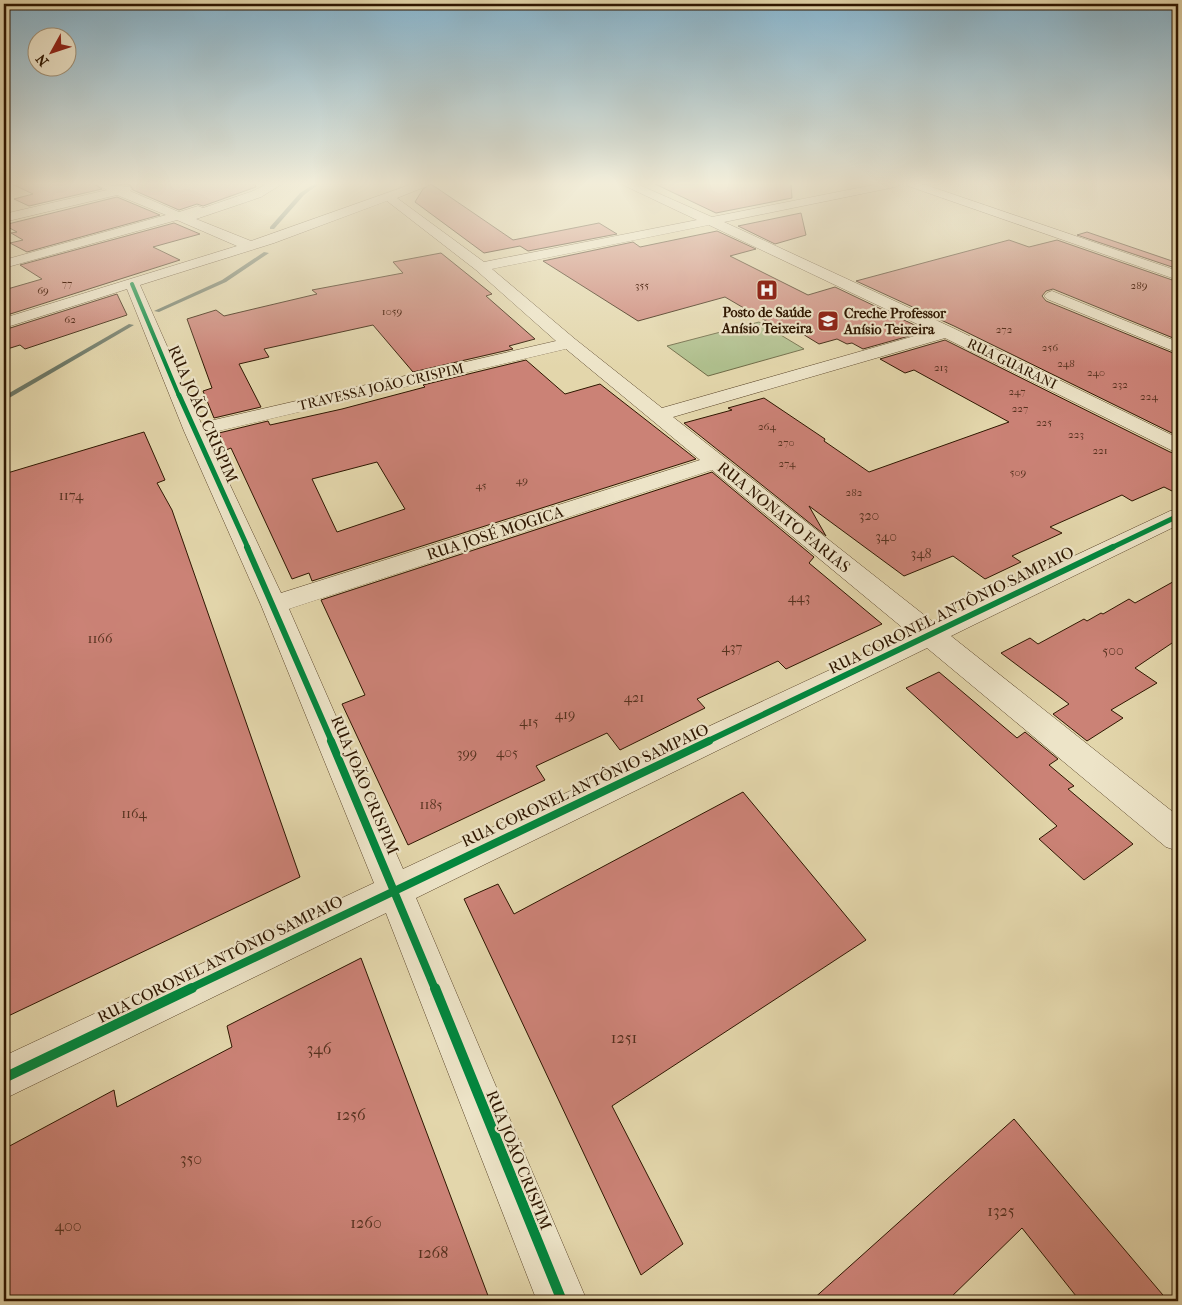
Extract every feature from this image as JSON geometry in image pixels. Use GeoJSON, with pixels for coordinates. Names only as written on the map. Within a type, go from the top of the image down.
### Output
{"type":"FeatureCollection","features":[{"type":"Feature","properties":{"kind":"street"},"geometry":{"type":"LineString","coordinates":[[4,264],[70,245]]}},
{"type":"Feature","properties":{"kind":"street"},"geometry":{"type":"LineString","coordinates":[[4,323],[253,245]]}},
{"type":"Feature","properties":{"kind":"street","name":"RUA NONATO FARIAS"},"geometry":{"type":"LineString","coordinates":[[453,245],[482,267],[658,415],[1178,836]]}},
{"type":"Feature","properties":{"kind":"street"},"geometry":{"type":"LineString","coordinates":[[482,267],[593,245]]}},
{"type":"Feature","properties":{"kind":"street","name":"RUA GUARANI"},"geometry":{"type":"LineString","coordinates":[[763,245],[947,332],[1178,446]]}},
{"type":"Feature","properties":{"kind":"street"},"geometry":{"type":"LineString","coordinates":[[1088,245],[1178,276]]}},
{"type":"Feature","properties":{"kind":"street","name":"RUA JOÃO CRISPIM"},"geometry":{"type":"LineString","coordinates":[[132,284],[194,431],[274,604],[562,1301]]}},
{"type":"Feature","properties":{"kind":"street"},"geometry":{"type":"LineString","coordinates":[[1052,296],[1178,348]]}},
{"type":"Feature","properties":{"kind":"street"},"geometry":{"type":"LineString","coordinates":[[658,415],[947,332]]}},
{"type":"Feature","properties":{"kind":"street","name":"TRAVESSA JOÃO CRISPIM"},"geometry":{"type":"LineString","coordinates":[[194,431],[569,342]]}},
{"type":"Feature","properties":{"kind":"street","name":"RUA JOSÉ MOGICA"},"geometry":{"type":"LineString","coordinates":[[274,604],[716,462]]}},
{"type":"Feature","properties":{"kind":"street","name":"RUA CORONEL ANTÔNIO SAMPAIO"},"geometry":{"type":"LineString","coordinates":[[4,1078],[1178,516]]}},
{"type":"Feature","properties":{"kind":"green space"},"geometry":{"type":"Polygon","coordinates":[[[759,322],[804,349],[708,376],[667,346],[759,322]]]}},
{"type":"Feature","properties":{"kind":"building"},"geometry":{"type":"Polygon","coordinates":[[[14,245],[53,245],[27,252],[14,245]]]}},
{"type":"Feature","properties":{"kind":"building"},"geometry":{"type":"Polygon","coordinates":[[[94,245],[161,245],[153,247],[180,260],[4,316],[4,290],[42,279],[20,265],[94,245]]]}},
{"type":"Feature","properties":{"kind":"building"},"geometry":{"type":"Polygon","coordinates":[[[473,245],[560,245],[528,251],[520,246],[484,253],[473,245]]]}},
{"type":"Feature","properties":{"kind":"building"},"geometry":{"type":"Polygon","coordinates":[[[619,245],[637,245],[640,247],[650,245],[747,245],[756,249],[730,256],[808,295],[835,287],[927,331],[863,349],[852,343],[847,344],[837,339],[819,344],[788,325],[778,328],[725,297],[638,321],[543,261],[619,245]]]}},
{"type":"Feature","properties":{"kind":"building"},"geometry":{"type":"Polygon","coordinates":[[[991,245],[1023,245],[1029,247],[1037,245],[1071,245],[1178,282],[1178,340],[1053,289],[1046,291],[1042,296],[1046,301],[1178,355],[1178,436],[954,326],[856,281],[991,245]]]}},
{"type":"Feature","properties":{"kind":"building"},"geometry":{"type":"Polygon","coordinates":[[[1106,245],[1125,245],[1178,263],[1178,269],[1106,245]]]}},
{"type":"Feature","properties":{"kind":"building"},"geometry":{"type":"Polygon","coordinates":[[[441,253],[492,294],[486,296],[535,339],[509,346],[513,349],[413,372],[373,325],[264,349],[269,357],[239,364],[261,407],[214,418],[203,391],[212,388],[187,319],[216,310],[224,316],[317,294],[312,290],[403,273],[393,262],[441,253]]]}},
{"type":"Feature","properties":{"kind":"building"},"geometry":{"type":"Polygon","coordinates":[[[117,294],[127,315],[25,349],[20,345],[4,350],[4,330],[117,294]]]}},
{"type":"Feature","properties":{"kind":"building"},"geometry":{"type":"Polygon","coordinates":[[[945,340],[1170,452],[1178,454],[1178,494],[1164,487],[1132,501],[1122,495],[1050,527],[1062,533],[1012,556],[1021,562],[985,579],[953,556],[904,576],[809,506],[826,536],[684,423],[732,410],[728,408],[764,398],[825,439],[824,441],[869,472],[1009,422],[914,370],[905,373],[880,359],[945,340]]]}},
{"type":"Feature","properties":{"kind":"building"},"geometry":{"type":"Polygon","coordinates":[[[526,360],[565,394],[600,384],[696,459],[312,581],[309,573],[292,579],[231,448],[226,450],[219,433],[268,421],[270,425],[342,409],[425,387],[423,385],[526,360]],[[377,462],[312,479],[337,532],[405,509],[377,462]]]}},
{"type":"Feature","properties":{"kind":"building"},"geometry":{"type":"Polygon","coordinates":[[[144,432],[165,480],[157,483],[172,510],[300,877],[4,1018],[4,474],[144,432]]]}},
{"type":"Feature","properties":{"kind":"building"},"geometry":{"type":"Polygon","coordinates":[[[712,472],[814,557],[809,563],[882,624],[786,669],[778,661],[697,699],[705,708],[620,750],[607,733],[536,766],[545,780],[408,845],[342,704],[365,695],[321,600],[712,472]]]}},
{"type":"Feature","properties":{"kind":"building"},"geometry":{"type":"Polygon","coordinates":[[[1178,579],[1178,639],[1135,668],[1157,683],[1111,710],[1123,718],[1087,741],[1053,714],[1069,704],[1001,653],[1030,638],[1038,644],[1084,619],[1087,621],[1101,613],[1103,614],[1129,599],[1135,603],[1178,579]]]}},
{"type":"Feature","properties":{"kind":"building"},"geometry":{"type":"Polygon","coordinates":[[[939,672],[1017,738],[1025,732],[1058,759],[1049,765],[1074,786],[1068,789],[1133,844],[1084,880],[1039,839],[1057,826],[906,688],[939,672]]]}},
{"type":"Feature","properties":{"kind":"building"},"geometry":{"type":"Polygon","coordinates":[[[743,792],[866,940],[612,1106],[683,1244],[641,1275],[464,899],[498,884],[514,914],[743,792]]]}},
{"type":"Feature","properties":{"kind":"building"},"geometry":{"type":"Polygon","coordinates":[[[361,958],[490,1301],[4,1301],[4,1149],[114,1090],[117,1107],[232,1047],[227,1026],[361,958]]]}},
{"type":"Feature","properties":{"kind":"building"},"geometry":{"type":"Polygon","coordinates":[[[1014,1119],[1168,1301],[1080,1301],[1022,1228],[947,1301],[811,1301],[1014,1119]]]}},
{"type":"Feature","properties":{"kind":"waterway"},"geometry":{"type":"LineString","coordinates":[[157,311],[224,281],[266,253]]}},
{"type":"Feature","properties":{"kind":"waterway"},"geometry":{"type":"LineString","coordinates":[[4,399],[131,325]]}},
{"type":"Feature","properties":{"kind":"cycle path"},"geometry":{"type":"LineString","coordinates":[[132,284],[194,431],[274,605],[395,891],[562,1301]]}},
{"type":"Feature","properties":{"kind":"cycle path"},"geometry":{"type":"LineString","coordinates":[[4,1078],[1178,516]]}},
{"type":"Feature","properties":{"kind":"place","name":"Posto de Saúde Anísio Teixeira"},"geometry":{"type":"Point","coordinates":[767,290]}},
{"type":"Feature","properties":{"kind":"place","name":"Creche Professor Anísio Teixeira"},"geometry":{"type":"Point","coordinates":[828,321]}}]}
